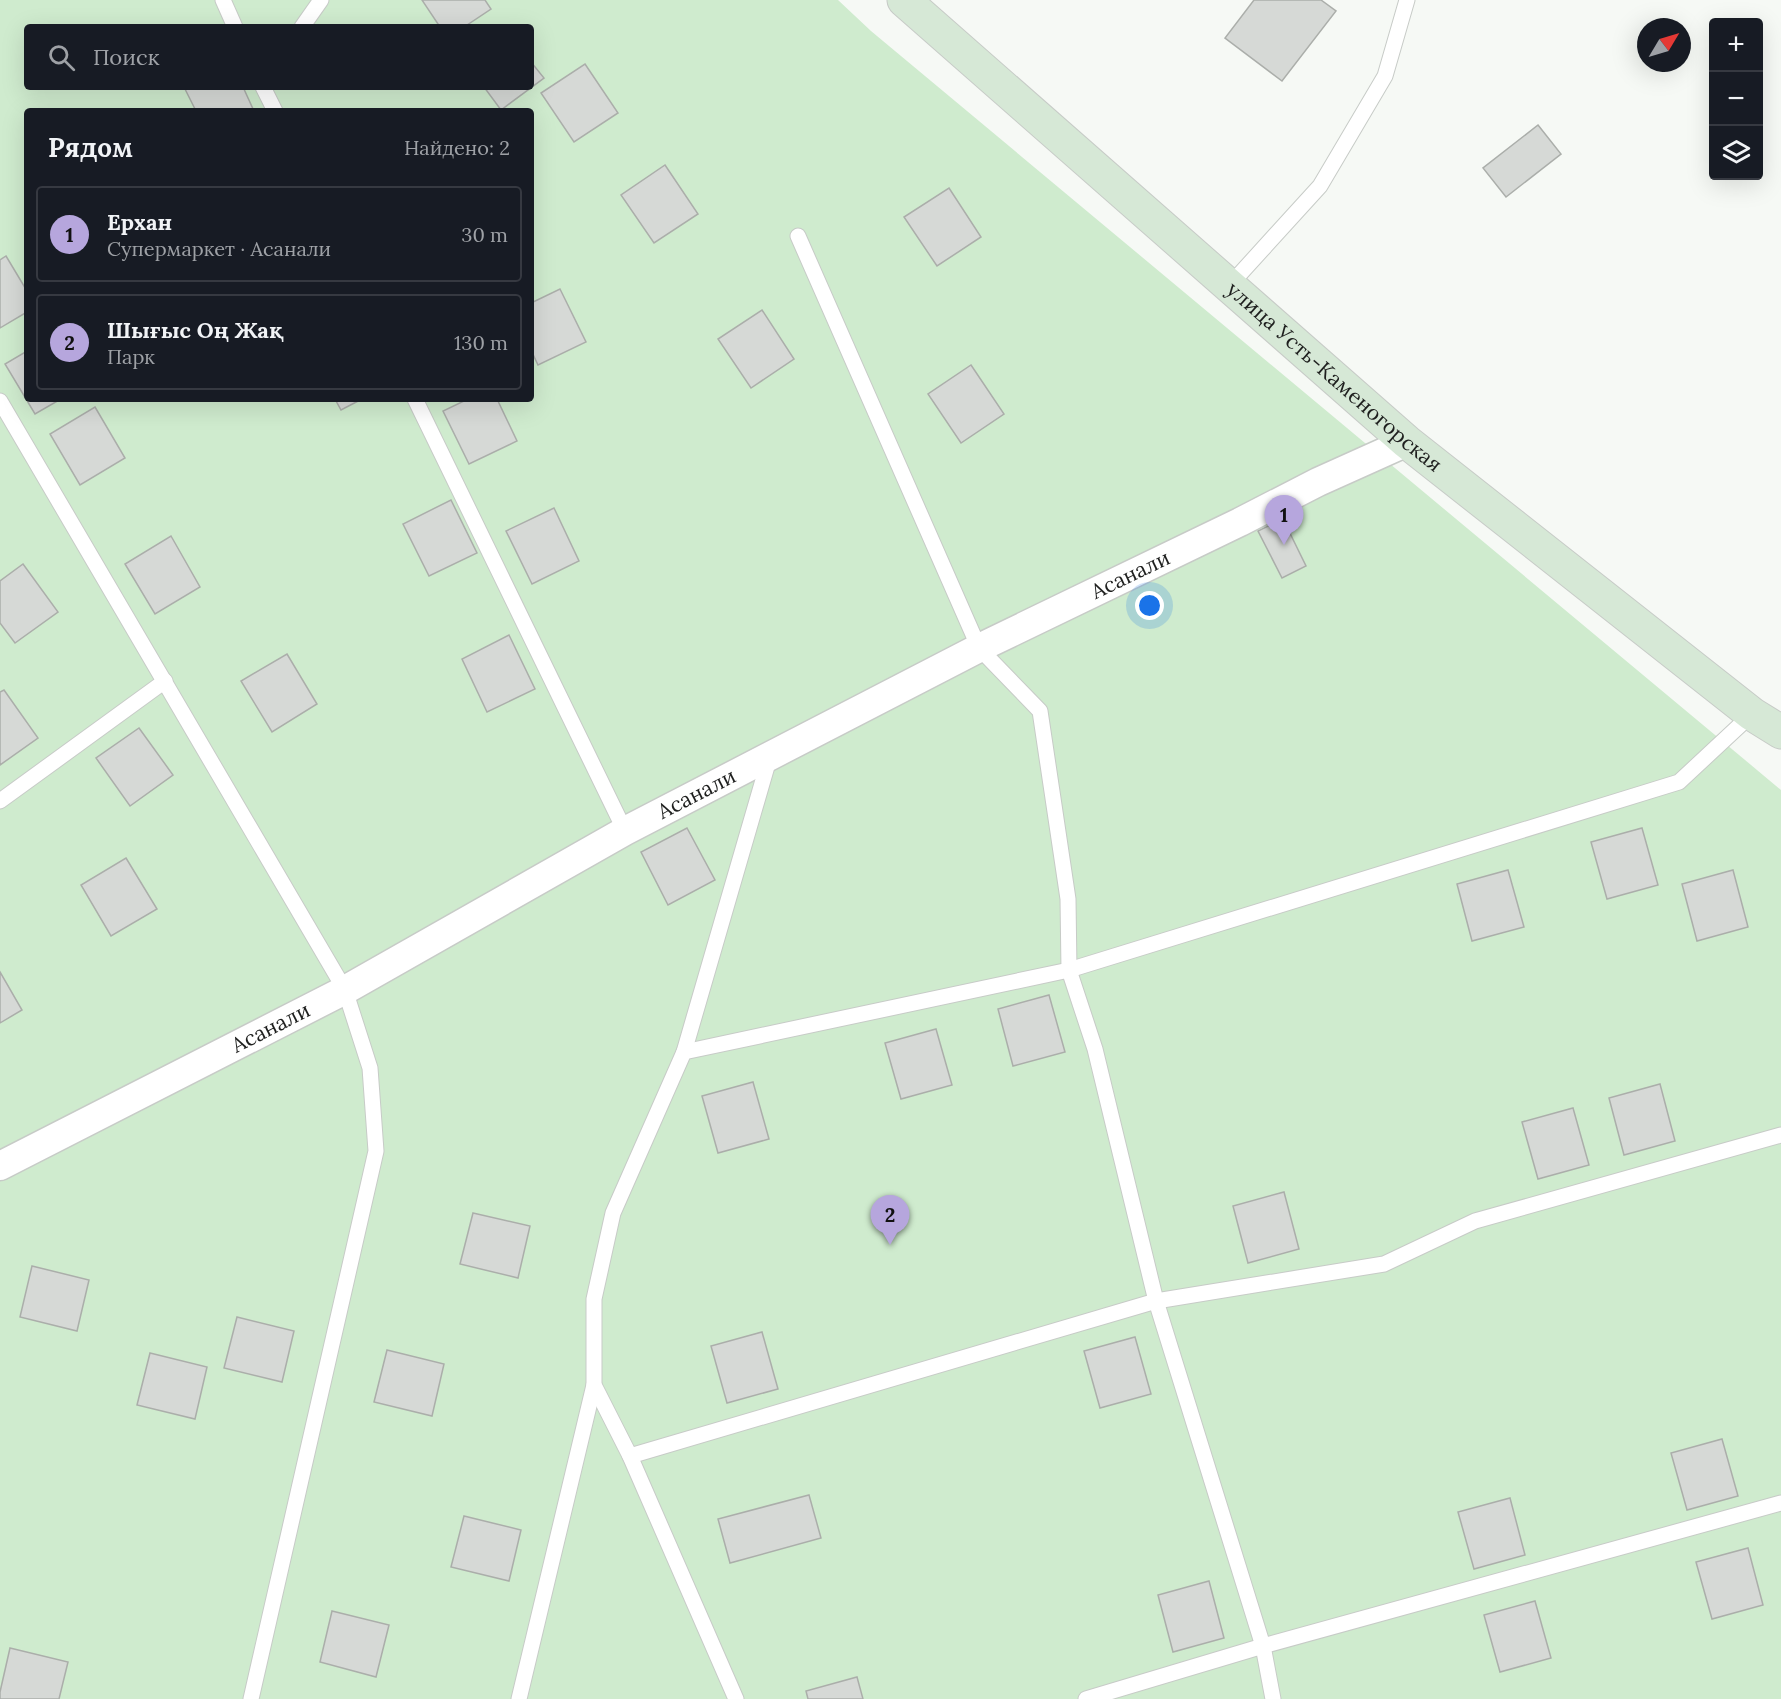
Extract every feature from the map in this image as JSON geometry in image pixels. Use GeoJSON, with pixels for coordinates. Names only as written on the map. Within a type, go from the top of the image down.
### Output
{"type":"FeatureCollection","features":[{"type":"Feature","properties":{"kind":"street","name":"улица Усть-Каменогорская"},"geometry":{"type":"LineString","coordinates":[[904,0],[1407,442],[1752,714],[1781,732]]}},
{"type":"Feature","properties":{"kind":"street","name":"Асанали"},"geometry":{"type":"LineString","coordinates":[[0,1166],[345,990],[625,831],[979,648],[1318,482],[1407,442]]}},
{"type":"Feature","properties":{"kind":"lane"},"geometry":{"type":"LineString","coordinates":[[223,0],[234,24]]}},
{"type":"Feature","properties":{"kind":"lane"},"geometry":{"type":"LineString","coordinates":[[304,24],[321,0]]}},
{"type":"Feature","properties":{"kind":"lane"},"geometry":{"type":"LineString","coordinates":[[1229,286],[1320,186],[1385,76],[1407,0]]}},
{"type":"Feature","properties":{"kind":"lane"},"geometry":{"type":"LineString","coordinates":[[266,90],[274,108]]}},
{"type":"Feature","properties":{"kind":"lane"},"geometry":{"type":"LineString","coordinates":[[798,236],[979,648],[1040,711],[1068,899],[1069,970],[1095,1049],[1156,1301],[1263,1646],[1273,1699]]}},
{"type":"Feature","properties":{"kind":"lane"},"geometry":{"type":"LineString","coordinates":[[0,401],[345,990],[370,1068],[376,1151],[251,1699]]}},
{"type":"Feature","properties":{"kind":"lane"},"geometry":{"type":"LineString","coordinates":[[416,402],[625,831]]}},
{"type":"Feature","properties":{"kind":"lane"},"geometry":{"type":"LineString","coordinates":[[0,801],[165,681]]}},
{"type":"Feature","properties":{"kind":"lane"},"geometry":{"type":"LineString","coordinates":[[684,1052],[1069,970],[1679,782],[1752,714]]}},
{"type":"Feature","properties":{"kind":"lane"},"geometry":{"type":"LineString","coordinates":[[519,1699],[594,1385],[594,1299],[614,1213],[684,1052],[770,756]]}},
{"type":"Feature","properties":{"kind":"lane"},"geometry":{"type":"LineString","coordinates":[[630,1456],[1156,1301],[1384,1264],[1475,1221],[1781,1135]]}},
{"type":"Feature","properties":{"kind":"lane"},"geometry":{"type":"LineString","coordinates":[[594,1385],[630,1456],[736,1699]]}},
{"type":"Feature","properties":{"kind":"lane"},"geometry":{"type":"LineString","coordinates":[[1086,1699],[1263,1646],[1781,1503]]}},
{"type":"Feature","properties":{"kind":"green space"},"geometry":{"type":"Polygon","coordinates":[[[0,0],[838,0],[871,31],[1781,790],[1781,1699],[0,1699],[0,0]]]}},
{"type":"Feature","properties":{"kind":"building"},"geometry":{"type":"Polygon","coordinates":[[[422,0],[485,0],[491,9],[468,24],[438,24],[422,0]]]}},
{"type":"Feature","properties":{"kind":"building"},"geometry":{"type":"Polygon","coordinates":[[[1254,0],[1321,0],[1336,11],[1282,81],[1225,38],[1254,0]]]}},
{"type":"Feature","properties":{"kind":"building"},"geometry":{"type":"Polygon","coordinates":[[[585,64],[618,113],[574,142],[541,93],[585,64]]]}},
{"type":"Feature","properties":{"kind":"building"},"geometry":{"type":"Polygon","coordinates":[[[534,66],[544,78],[534,85],[534,66]]]}},
{"type":"Feature","properties":{"kind":"building"},"geometry":{"type":"Polygon","coordinates":[[[186,90],[244,90],[253,108],[194,108],[186,90]]]}},
{"type":"Feature","properties":{"kind":"building"},"geometry":{"type":"Polygon","coordinates":[[[486,90],[528,90],[504,108],[500,108],[486,90]]]}},
{"type":"Feature","properties":{"kind":"building"},"geometry":{"type":"Polygon","coordinates":[[[1538,125],[1561,154],[1506,197],[1483,168],[1538,125]]]}},
{"type":"Feature","properties":{"kind":"building"},"geometry":{"type":"Polygon","coordinates":[[[665,165],[698,214],[654,243],[621,195],[665,165]]]}},
{"type":"Feature","properties":{"kind":"building"},"geometry":{"type":"Polygon","coordinates":[[[949,188],[981,237],[937,266],[904,217],[949,188]]]}},
{"type":"Feature","properties":{"kind":"building"},"geometry":{"type":"Polygon","coordinates":[[[6,256],[24,286],[24,314],[0,328],[0,260],[6,256]]]}},
{"type":"Feature","properties":{"kind":"building"},"geometry":{"type":"Polygon","coordinates":[[[560,289],[586,342],[538,365],[534,356],[534,302],[560,289]]]}},
{"type":"Feature","properties":{"kind":"building"},"geometry":{"type":"Polygon","coordinates":[[[762,310],[794,359],[751,388],[718,339],[762,310]]]}},
{"type":"Feature","properties":{"kind":"building"},"geometry":{"type":"Polygon","coordinates":[[[24,353],[24,396],[5,364],[24,353]]]}},
{"type":"Feature","properties":{"kind":"building"},"geometry":{"type":"Polygon","coordinates":[[[971,365],[1004,414],[961,443],[928,394],[971,365]]]}},
{"type":"Feature","properties":{"kind":"building"},"geometry":{"type":"Polygon","coordinates":[[[28,402],[56,402],[35,414],[28,402]]]}},
{"type":"Feature","properties":{"kind":"building"},"geometry":{"type":"Polygon","coordinates":[[[337,402],[356,402],[341,410],[337,402]]]}},
{"type":"Feature","properties":{"kind":"building"},"geometry":{"type":"Polygon","coordinates":[[[462,402],[498,402],[517,441],[469,464],[443,411],[462,402]]]}},
{"type":"Feature","properties":{"kind":"building"},"geometry":{"type":"Polygon","coordinates":[[[95,407],[125,458],[80,485],[50,434],[95,407]]]}},
{"type":"Feature","properties":{"kind":"building"},"geometry":{"type":"Polygon","coordinates":[[[451,500],[477,553],[429,576],[403,524],[451,500]]]}},
{"type":"Feature","properties":{"kind":"building"},"geometry":{"type":"Polygon","coordinates":[[[554,508],[579,561],[532,584],[506,531],[554,508]]]}},
{"type":"Feature","properties":{"kind":"building"},"geometry":{"type":"Polygon","coordinates":[[[1283,519],[1306,566],[1282,578],[1258,531],[1283,519]]]}},
{"type":"Feature","properties":{"kind":"building"},"geometry":{"type":"Polygon","coordinates":[[[171,536],[200,587],[155,614],[125,564],[171,536]]]}},
{"type":"Feature","properties":{"kind":"building"},"geometry":{"type":"Polygon","coordinates":[[[23,564],[58,612],[15,643],[0,623],[0,581],[23,564]]]}},
{"type":"Feature","properties":{"kind":"building"},"geometry":{"type":"Polygon","coordinates":[[[509,635],[535,689],[487,712],[462,659],[509,635]]]}},
{"type":"Feature","properties":{"kind":"building"},"geometry":{"type":"Polygon","coordinates":[[[287,654],[317,704],[272,732],[241,681],[287,654]]]}},
{"type":"Feature","properties":{"kind":"building"},"geometry":{"type":"Polygon","coordinates":[[[4,690],[38,738],[0,765],[0,692],[4,690]]]}},
{"type":"Feature","properties":{"kind":"building"},"geometry":{"type":"Polygon","coordinates":[[[139,728],[173,775],[130,806],[96,758],[139,728]]]}},
{"type":"Feature","properties":{"kind":"building"},"geometry":{"type":"Polygon","coordinates":[[[687,828],[715,880],[668,905],[641,852],[687,828]]]}},
{"type":"Feature","properties":{"kind":"building"},"geometry":{"type":"Polygon","coordinates":[[[1642,828],[1658,885],[1607,899],[1591,842],[1642,828]]]}},
{"type":"Feature","properties":{"kind":"building"},"geometry":{"type":"Polygon","coordinates":[[[126,858],[157,909],[111,936],[81,885],[126,858]]]}},
{"type":"Feature","properties":{"kind":"building"},"geometry":{"type":"Polygon","coordinates":[[[1508,870],[1524,927],[1472,941],[1457,884],[1508,870]]]}},
{"type":"Feature","properties":{"kind":"building"},"geometry":{"type":"Polygon","coordinates":[[[1733,870],[1748,927],[1697,941],[1682,884],[1733,870]]]}},
{"type":"Feature","properties":{"kind":"building"},"geometry":{"type":"Polygon","coordinates":[[[0,972],[22,1010],[0,1023],[0,972]]]}},
{"type":"Feature","properties":{"kind":"building"},"geometry":{"type":"Polygon","coordinates":[[[1049,995],[1065,1052],[1013,1066],[998,1009],[1049,995]]]}},
{"type":"Feature","properties":{"kind":"building"},"geometry":{"type":"Polygon","coordinates":[[[936,1029],[952,1085],[901,1099],[885,1043],[936,1029]]]}},
{"type":"Feature","properties":{"kind":"building"},"geometry":{"type":"Polygon","coordinates":[[[753,1082],[769,1139],[718,1153],[702,1096],[753,1082]]]}},
{"type":"Feature","properties":{"kind":"building"},"geometry":{"type":"Polygon","coordinates":[[[1660,1084],[1675,1141],[1624,1155],[1609,1098],[1660,1084]]]}},
{"type":"Feature","properties":{"kind":"building"},"geometry":{"type":"Polygon","coordinates":[[[1573,1108],[1589,1165],[1538,1179],[1522,1122],[1573,1108]]]}},
{"type":"Feature","properties":{"kind":"building"},"geometry":{"type":"Polygon","coordinates":[[[1284,1192],[1299,1249],[1248,1263],[1233,1206],[1284,1192]]]}},
{"type":"Feature","properties":{"kind":"building"},"geometry":{"type":"Polygon","coordinates":[[[473,1213],[530,1226],[518,1278],[460,1264],[473,1213]]]}},
{"type":"Feature","properties":{"kind":"building"},"geometry":{"type":"Polygon","coordinates":[[[32,1266],[89,1280],[77,1331],[20,1317],[32,1266]]]}},
{"type":"Feature","properties":{"kind":"building"},"geometry":{"type":"Polygon","coordinates":[[[237,1317],[294,1331],[282,1382],[224,1368],[237,1317]]]}},
{"type":"Feature","properties":{"kind":"building"},"geometry":{"type":"Polygon","coordinates":[[[762,1332],[778,1389],[727,1403],[711,1346],[762,1332]]]}},
{"type":"Feature","properties":{"kind":"building"},"geometry":{"type":"Polygon","coordinates":[[[1135,1337],[1151,1394],[1100,1408],[1084,1351],[1135,1337]]]}},
{"type":"Feature","properties":{"kind":"building"},"geometry":{"type":"Polygon","coordinates":[[[387,1350],[444,1364],[432,1416],[374,1402],[387,1350]]]}},
{"type":"Feature","properties":{"kind":"building"},"geometry":{"type":"Polygon","coordinates":[[[150,1353],[207,1367],[195,1419],[137,1405],[150,1353]]]}},
{"type":"Feature","properties":{"kind":"building"},"geometry":{"type":"Polygon","coordinates":[[[1722,1439],[1738,1496],[1687,1510],[1671,1453],[1722,1439]]]}},
{"type":"Feature","properties":{"kind":"building"},"geometry":{"type":"Polygon","coordinates":[[[809,1495],[821,1538],[730,1563],[718,1519],[809,1495]]]}},
{"type":"Feature","properties":{"kind":"building"},"geometry":{"type":"Polygon","coordinates":[[[1510,1498],[1525,1555],[1474,1569],[1458,1512],[1510,1498]]]}},
{"type":"Feature","properties":{"kind":"building"},"geometry":{"type":"Polygon","coordinates":[[[464,1516],[521,1530],[509,1581],[451,1567],[464,1516]]]}},
{"type":"Feature","properties":{"kind":"building"},"geometry":{"type":"Polygon","coordinates":[[[1748,1548],[1763,1605],[1712,1619],[1696,1562],[1748,1548]]]}},
{"type":"Feature","properties":{"kind":"building"},"geometry":{"type":"Polygon","coordinates":[[[1209,1581],[1224,1638],[1173,1652],[1158,1595],[1209,1581]]]}},
{"type":"Feature","properties":{"kind":"building"},"geometry":{"type":"Polygon","coordinates":[[[1535,1601],[1551,1658],[1500,1672],[1484,1615],[1535,1601]]]}},
{"type":"Feature","properties":{"kind":"building"},"geometry":{"type":"Polygon","coordinates":[[[332,1611],[389,1625],[376,1677],[320,1662],[332,1611]]]}},
{"type":"Feature","properties":{"kind":"building"},"geometry":{"type":"Polygon","coordinates":[[[10,1648],[68,1662],[59,1699],[0,1699],[10,1648]]]}},
{"type":"Feature","properties":{"kind":"building"},"geometry":{"type":"Polygon","coordinates":[[[857,1677],[863,1699],[808,1699],[806,1691],[857,1677]]]}},
{"type":"Feature","properties":{"kind":"place","name":"Ерхан"},"geometry":{"type":"Point","coordinates":[1284,545]}},
{"type":"Feature","properties":{"kind":"place","name":"Шығыс Оң Жақ"},"geometry":{"type":"Point","coordinates":[890,1245]}}]}
